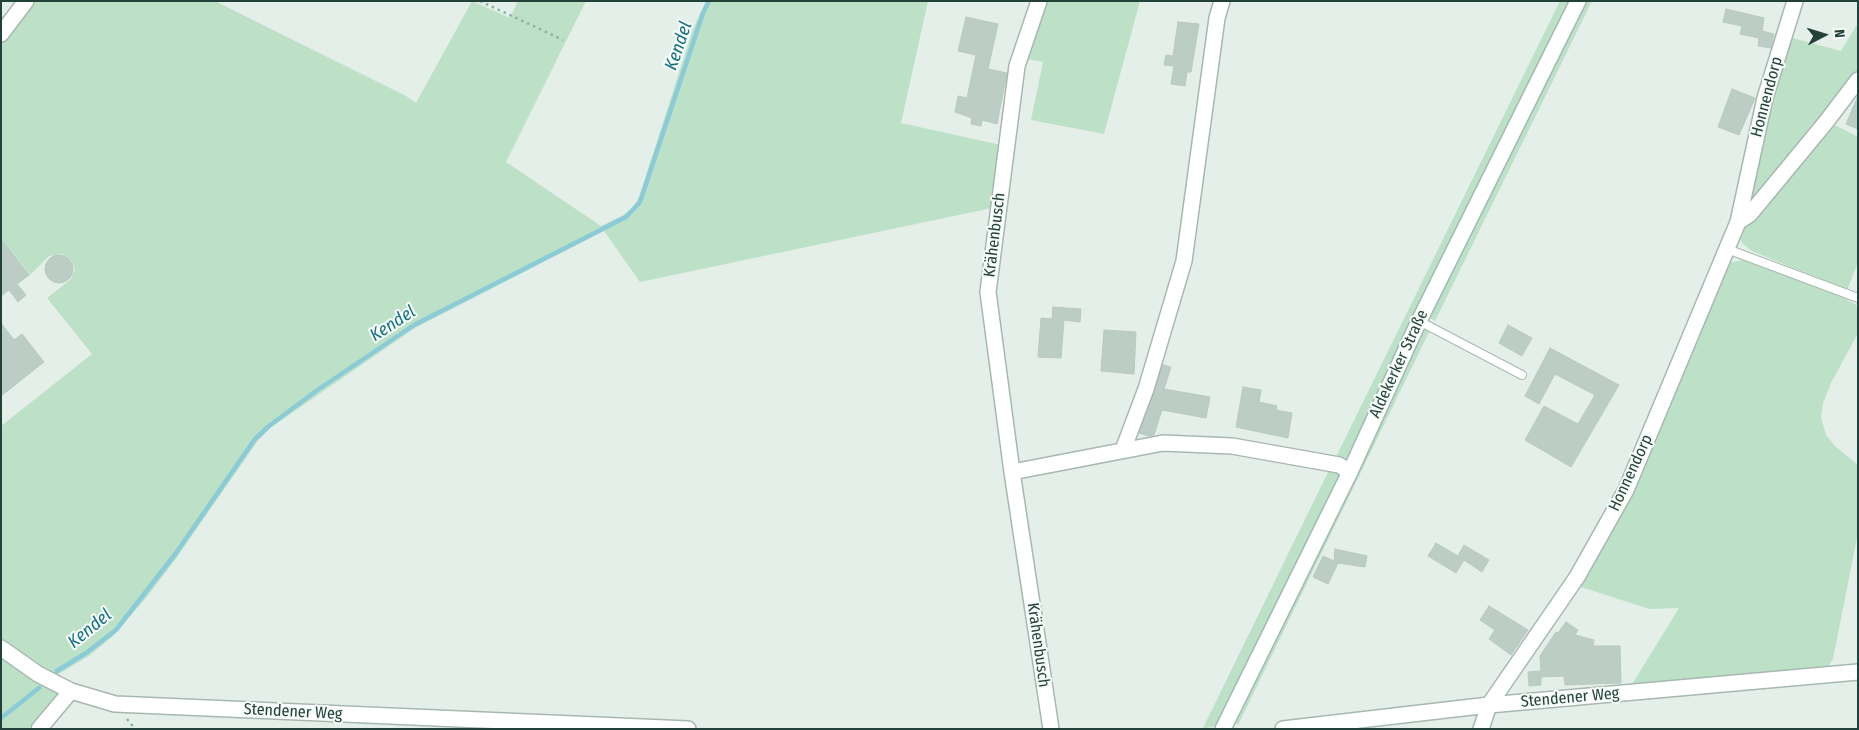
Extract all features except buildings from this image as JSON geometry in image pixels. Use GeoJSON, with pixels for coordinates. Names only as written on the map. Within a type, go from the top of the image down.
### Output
{"type":"FeatureCollection","features":[{"type":"Feature","properties":{"kind":"street"},"geometry":{"type":"LineString","coordinates":[[1,34],[26,1]]}},
{"type":"Feature","properties":{"kind":"street","name":"Krähenbusch"},"geometry":{"type":"LineString","coordinates":[[1039,1],[1017,66],[988,292],[1012,472],[1051,729]]}},
{"type":"Feature","properties":{"kind":"street"},"geometry":{"type":"LineString","coordinates":[[1123,450],[1146,389],[1184,261],[1217,18],[1222,1]]}},
{"type":"Feature","properties":{"kind":"street","name":"Aldekerker Straße"},"geometry":{"type":"LineString","coordinates":[[1224,729],[1350,472],[1419,321],[1578,1]]}},
{"type":"Feature","properties":{"kind":"street","name":"Honnendorp"},"geometry":{"type":"LineString","coordinates":[[1481,729],[1489,705],[1577,577],[1626,490],[1738,222],[1764,98],[1796,1]]}},
{"type":"Feature","properties":{"kind":"street","name":"Honnendorp"},"geometry":{"type":"LineString","coordinates":[[1738,222],[1750,214],[1858,80]]}},
{"type":"Feature","properties":{"kind":"street"},"geometry":{"type":"LineString","coordinates":[[1012,472],[1163,443],[1232,446],[1339,465],[1350,472]]}},
{"type":"Feature","properties":{"kind":"street","name":"Stendener Weg"},"geometry":{"type":"LineString","coordinates":[[1,648],[38,674],[71,692],[115,704],[688,729]]}},
{"type":"Feature","properties":{"kind":"street","name":"Stendener Weg"},"geometry":{"type":"LineString","coordinates":[[1283,729],[1489,705],[1858,672]]}},
{"type":"Feature","properties":{"kind":"street"},"geometry":{"type":"LineString","coordinates":[[39,729],[71,692]]}},
{"type":"Feature","properties":{"kind":"lane"},"geometry":{"type":"LineString","coordinates":[[1727,249],[1858,298]]}},
{"type":"Feature","properties":{"kind":"lane"},"geometry":{"type":"LineString","coordinates":[[1419,321],[1522,375]]}},
{"type":"Feature","properties":{"kind":"path"},"geometry":{"type":"LineString","coordinates":[[480,1],[563,40]]}},
{"type":"Feature","properties":{"kind":"green space"},"geometry":{"type":"Polygon","coordinates":[[[33,1],[215,1],[406,96],[416,103],[472,1],[510,18],[518,1],[586,1],[506,162],[601,226],[632,209],[639,197],[693,29],[706,1],[928,1],[901,123],[1001,145],[992,208],[640,282],[604,231],[415,328],[270,428],[257,442],[175,560],[146,598],[112,637],[89,656],[55,676],[1,641],[1,426],[92,354],[47,298],[71,279],[75,269],[71,260],[63,254],[49,256],[30,275],[1,238],[1,42],[33,1]]]}},
{"type":"Feature","properties":{"kind":"green space"},"geometry":{"type":"Polygon","coordinates":[[[1042,1],[1140,1],[1104,134],[1031,120],[1043,62],[1023,58],[1042,1]]]}},
{"type":"Feature","properties":{"kind":"green space"},"geometry":{"type":"Polygon","coordinates":[[[1560,1],[1570,1],[1347,459],[1343,462],[1335,459],[1560,1]]]}},
{"type":"Feature","properties":{"kind":"green space"},"geometry":{"type":"Polygon","coordinates":[[[1585,1],[1592,1],[1435,321],[1430,318],[1585,1]]]}},
{"type":"Feature","properties":{"kind":"green space"},"geometry":{"type":"Polygon","coordinates":[[[1858,23],[1858,73],[1746,210],[1770,103],[1789,37],[1841,51],[1858,23]]]}},
{"type":"Feature","properties":{"kind":"green space"},"geometry":{"type":"Polygon","coordinates":[[[1831,123],[1858,137],[1858,263],[1847,290],[1752,251],[1743,244],[1739,237],[1744,225],[1831,123]]]}},
{"type":"Feature","properties":{"kind":"green space"},"geometry":{"type":"Polygon","coordinates":[[[1742,260],[1750,261],[1835,293],[1858,306],[1858,333],[1831,383],[1823,403],[1821,418],[1826,435],[1835,446],[1858,465],[1858,533],[1833,659],[1826,669],[1631,686],[1679,608],[1649,609],[1578,586],[1728,263],[1742,260]]]}},
{"type":"Feature","properties":{"kind":"green space"},"geometry":{"type":"Polygon","coordinates":[[[1425,329],[1430,330],[1238,725],[1234,722],[1235,716],[1425,329]]]}},
{"type":"Feature","properties":{"kind":"green space"},"geometry":{"type":"Polygon","coordinates":[[[1331,466],[1338,471],[1339,476],[1221,718],[1213,727],[1203,728],[1331,466]]]}},
{"type":"Feature","properties":{"kind":"green space"},"geometry":{"type":"Polygon","coordinates":[[[1,656],[59,692],[28,729],[1,729],[1,656]]]}},
{"type":"Feature","properties":{"kind":"waterway","name":"Kendel"},"geometry":{"type":"LineString","coordinates":[[57,671],[86,653],[116,630],[176,553],[255,439],[269,426],[316,391],[414,325],[626,217],[640,202],[703,13],[709,1]]}},
{"type":"Feature","properties":{"kind":"waterway","name":"Kendel"},"geometry":{"type":"LineString","coordinates":[[1,718],[39,688]]}}]}
